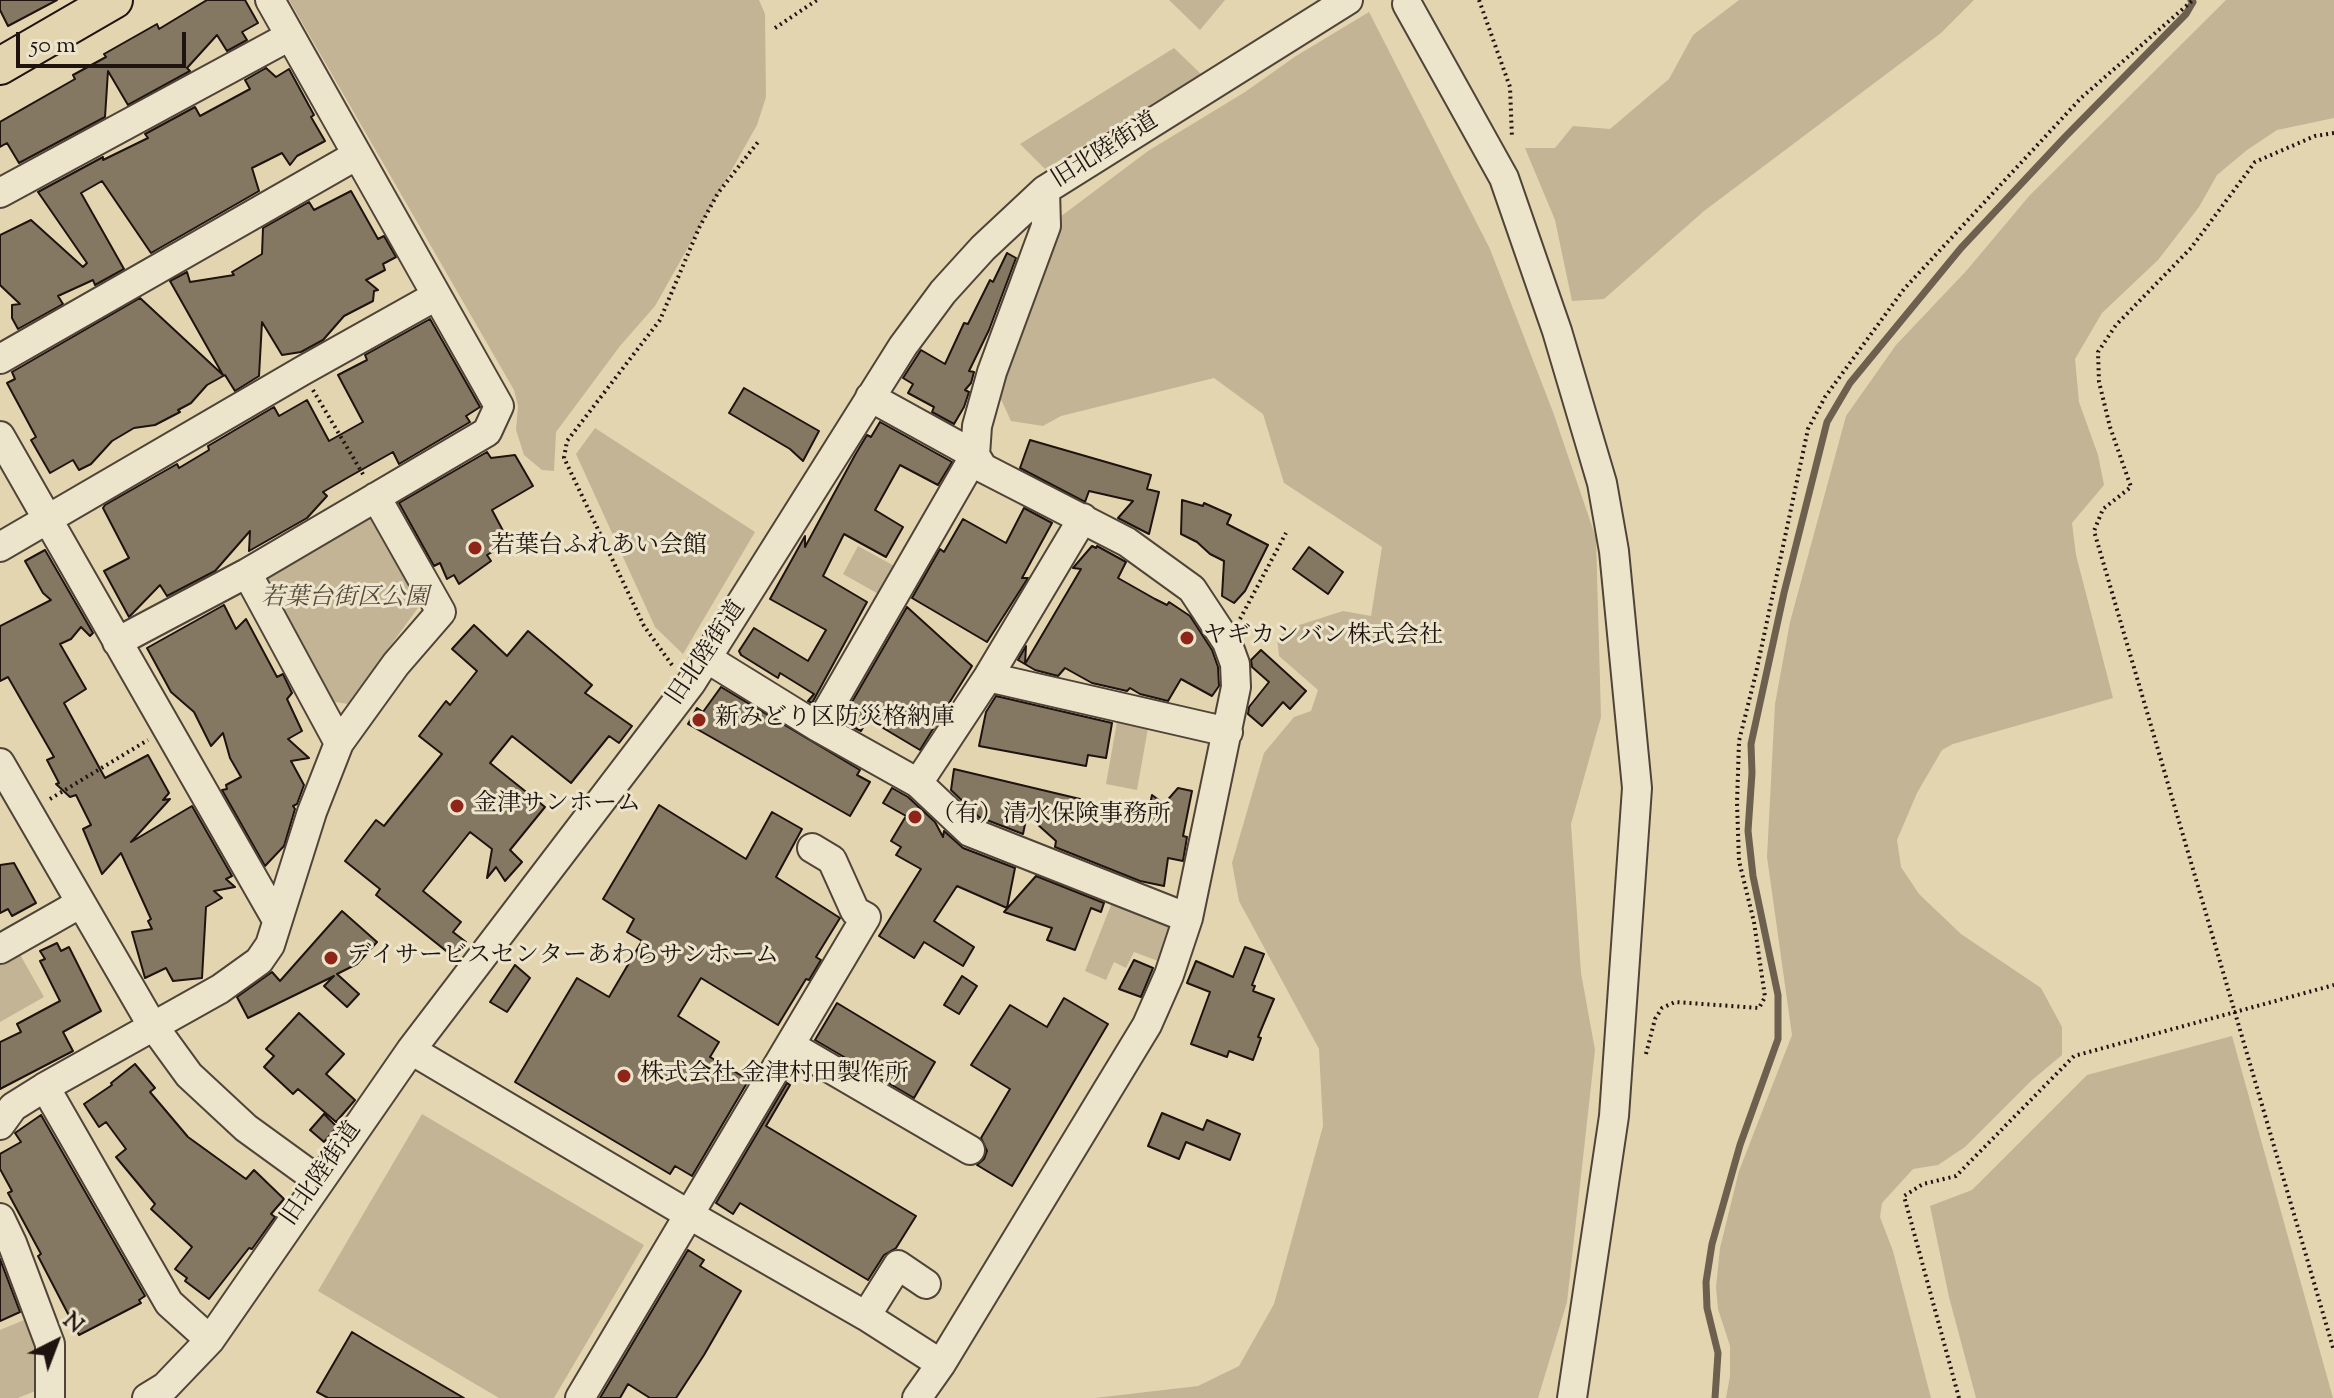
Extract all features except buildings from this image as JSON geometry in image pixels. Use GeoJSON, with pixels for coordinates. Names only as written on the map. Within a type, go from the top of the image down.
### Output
{"type":"FeatureCollection","features":[{"type":"Feature","properties":{"kind":"main road"},"geometry":{"type":"LineString","coordinates":[[0,66],[114,0]]}},
{"type":"Feature","properties":{"kind":"street"},"geometry":{"type":"LineString","coordinates":[[117,642],[247,573],[487,432],[499,406],[270,0]]}},
{"type":"Feature","properties":{"kind":"street","name":"旧北陸街道"},"geometry":{"type":"LineString","coordinates":[[147,1398],[165,1387],[210,1340],[411,1050],[691,683],[870,397],[943,292],[983,248],[1045,190],[1348,0]]}},
{"type":"Feature","properties":{"kind":"street"},"geometry":{"type":"LineString","coordinates":[[1407,4],[1504,178],[1557,331],[1602,483],[1614,551],[1637,788],[1614,1116],[1572,1398]]}},
{"type":"Feature","properties":{"kind":"street"},"geometry":{"type":"LineString","coordinates":[[0,193],[290,36]]}},
{"type":"Feature","properties":{"kind":"street"},"geometry":{"type":"LineString","coordinates":[[0,359],[357,155]]}},
{"type":"Feature","properties":{"kind":"street"},"geometry":{"type":"LineString","coordinates":[[818,727],[975,455],[977,426],[992,372],[1046,226],[1045,190]]}},
{"type":"Feature","properties":{"kind":"street"},"geometry":{"type":"LineString","coordinates":[[0,547],[436,296]]}},
{"type":"Feature","properties":{"kind":"street"},"geometry":{"type":"LineString","coordinates":[[870,397],[975,455],[983,468],[1127,542],[1192,589],[1227,642],[1235,664],[1236,687],[1228,732],[1188,918],[1169,975],[1147,1025],[941,1364],[917,1398]]}},
{"type":"Feature","properties":{"kind":"street"},"geometry":{"type":"LineString","coordinates":[[0,436],[277,920]]}},
{"type":"Feature","properties":{"kind":"street"},"geometry":{"type":"LineString","coordinates":[[0,1125],[13,1107],[45,1087],[220,989],[259,961],[270,945],[312,812],[339,743],[396,664],[441,612],[376,497]]}},
{"type":"Feature","properties":{"kind":"street"},"geometry":{"type":"LineString","coordinates":[[918,783],[988,677],[1083,518]]}},
{"type":"Feature","properties":{"kind":"street"},"geometry":{"type":"LineString","coordinates":[[247,573],[339,743]]}},
{"type":"Feature","properties":{"kind":"street"},"geometry":{"type":"LineString","coordinates":[[708,659],[818,727],[918,783],[970,832],[1188,918]]}},
{"type":"Feature","properties":{"kind":"street"},"geometry":{"type":"LineString","coordinates":[[988,677],[1228,732]]}},
{"type":"Feature","properties":{"kind":"street"},"geometry":{"type":"LineString","coordinates":[[0,763],[153,1027],[189,1075],[246,1128],[319,1181]]}},
{"type":"Feature","properties":{"kind":"street"},"geometry":{"type":"LineString","coordinates":[[580,1398],[866,917],[855,911],[832,860],[812,848]]}},
{"type":"Feature","properties":{"kind":"street"},"geometry":{"type":"LineString","coordinates":[[0,949],[81,903]]}},
{"type":"Feature","properties":{"kind":"street"},"geometry":{"type":"LineString","coordinates":[[790,1045],[970,1150]]}},
{"type":"Feature","properties":{"kind":"street"},"geometry":{"type":"LineString","coordinates":[[411,1050],[866,1316],[941,1364]]}},
{"type":"Feature","properties":{"kind":"street"},"geometry":{"type":"LineString","coordinates":[[45,1087],[169,1303],[210,1340]]}},
{"type":"Feature","properties":{"kind":"street"},"geometry":{"type":"LineString","coordinates":[[0,1218],[50,1344],[50,1398]]}},
{"type":"Feature","properties":{"kind":"street"},"geometry":{"type":"LineString","coordinates":[[866,1316],[898,1265],[926,1284]]}},
{"type":"Feature","properties":{"kind":"path"},"geometry":{"type":"LineString","coordinates":[[775,28],[817,0]]}},
{"type":"Feature","properties":{"kind":"path"},"geometry":{"type":"LineString","coordinates":[[1479,0],[1510,87],[1512,145]]}},
{"type":"Feature","properties":{"kind":"path"},"geometry":{"type":"LineString","coordinates":[[1643,1063],[1655,1019],[1662,1008],[1675,1002],[1759,1008],[1765,997],[1754,922],[1739,861],[1739,741],[1808,429],[1825,397],[1904,289],[2081,98],[2193,0]]}},
{"type":"Feature","properties":{"kind":"path"},"geometry":{"type":"LineString","coordinates":[[2334,133],[2315,136],[2255,162],[2191,248],[2116,325],[2098,352],[2099,382],[2110,427],[2131,487],[2103,509],[2094,531],[2334,1351]]}},
{"type":"Feature","properties":{"kind":"path"},"geometry":{"type":"LineString","coordinates":[[691,683],[666,659],[644,626],[564,458],[567,441],[660,320],[699,228],[718,193],[758,142]]}},
{"type":"Feature","properties":{"kind":"path"},"geometry":{"type":"LineString","coordinates":[[302,371],[376,497]]}},
{"type":"Feature","properties":{"kind":"path"},"geometry":{"type":"LineString","coordinates":[[1227,642],[1286,533]]}},
{"type":"Feature","properties":{"kind":"path"},"geometry":{"type":"LineString","coordinates":[[285,586],[293,587]]}},
{"type":"Feature","properties":{"kind":"path"},"geometry":{"type":"LineString","coordinates":[[47,800],[168,728]]}},
{"type":"Feature","properties":{"kind":"path"},"geometry":{"type":"LineString","coordinates":[[1959,1398],[1904,1196],[1923,1184],[1956,1176],[2074,1056],[2334,985]]}},
{"type":"Feature","properties":{"kind":"green space"},"geometry":{"type":"Polygon","coordinates":[[[289,0],[759,0],[765,14],[766,97],[757,125],[655,306],[620,346],[556,432],[554,471],[542,470],[524,455],[516,430],[518,406],[514,390],[289,0]]]}},
{"type":"Feature","properties":{"kind":"green space"},"geometry":{"type":"Polygon","coordinates":[[[1169,0],[1225,0],[1200,30],[1169,0]]]}},
{"type":"Feature","properties":{"kind":"green space"},"geometry":{"type":"Polygon","coordinates":[[[1739,0],[1974,0],[1941,33],[1704,211],[1604,299],[1572,301],[1555,220],[1525,148],[1555,148],[1573,126],[1610,129],[1669,79],[1693,35],[1739,0]]]}},
{"type":"Feature","properties":{"kind":"green space"},"geometry":{"type":"Polygon","coordinates":[[[2226,0],[2334,0],[2334,118],[2277,130],[2217,175],[2199,207],[2158,260],[2102,313],[2075,359],[2079,402],[2098,455],[2104,485],[2072,523],[2076,555],[2113,698],[1953,744],[1942,750],[1917,793],[1897,840],[1901,867],[1919,894],[1961,934],[2041,988],[2062,1027],[2062,1055],[2032,1080],[1965,1147],[1938,1165],[1913,1169],[1882,1203],[1880,1217],[1893,1251],[1931,1398],[1726,1398],[1730,1346],[1718,1309],[1716,1287],[1720,1248],[1739,1171],[1792,1035],[1767,857],[1775,704],[1790,622],[1846,416],[1896,345],[1967,270],[2030,195],[2226,0]]]}},
{"type":"Feature","properties":{"kind":"green space"},"geometry":{"type":"Polygon","coordinates":[[[1369,12],[1490,249],[1553,412],[1596,538],[1601,717],[1571,824],[1581,973],[1595,1050],[1567,1302],[1538,1398],[1095,1398],[1198,1386],[1239,1366],[1274,1304],[1323,1126],[1319,1049],[1239,901],[1232,863],[1264,753],[1294,717],[1311,711],[1318,690],[1279,656],[1277,638],[1293,627],[1343,611],[1371,616],[1382,547],[1284,483],[1263,414],[1214,378],[1061,416],[1043,426],[1011,421],[999,395],[1060,217],[1148,151],[1369,12]]]}},
{"type":"Feature","properties":{"kind":"green space"},"geometry":{"type":"Polygon","coordinates":[[[1174,48],[1201,74],[1045,169],[1020,144],[1174,48]]]}},
{"type":"Feature","properties":{"kind":"green space"},"geometry":{"type":"Polygon","coordinates":[[[595,428],[755,532],[683,654],[655,627],[576,454],[595,428]]]}},
{"type":"Feature","properties":{"kind":"green space","name":"若葉台街区公園"},"geometry":{"type":"Polygon","coordinates":[[[370,511],[423,601],[348,704],[329,701],[258,577],[370,511]]]}},
{"type":"Feature","properties":{"kind":"green space"},"geometry":{"type":"Polygon","coordinates":[[[858,546],[898,568],[882,596],[843,574],[858,546]]]}},
{"type":"Feature","properties":{"kind":"green space"},"geometry":{"type":"Polygon","coordinates":[[[1117,722],[1148,728],[1137,790],[1106,784],[1117,722]]]}},
{"type":"Feature","properties":{"kind":"green space"},"geometry":{"type":"Polygon","coordinates":[[[1113,900],[1163,919],[1172,928],[1158,961],[1134,952],[1126,968],[1114,962],[1106,980],[1085,971],[1113,900]]]}},
{"type":"Feature","properties":{"kind":"green space"},"geometry":{"type":"Polygon","coordinates":[[[18,951],[44,997],[0,1022],[0,961],[18,951]]]}},
{"type":"Feature","properties":{"kind":"green space"},"geometry":{"type":"Polygon","coordinates":[[[2232,1036],[2333,1398],[1976,1398],[1949,1297],[1930,1206],[1972,1190],[2087,1075],[2232,1036]]]}},
{"type":"Feature","properties":{"kind":"green space"},"geometry":{"type":"Polygon","coordinates":[[[422,1114],[644,1245],[554,1398],[499,1398],[318,1291],[422,1114]]]}},
{"type":"Feature","properties":{"kind":"green space"},"geometry":{"type":"Polygon","coordinates":[[[29,1318],[37,1352],[38,1390],[18,1398],[0,1398],[0,1330],[29,1318]]]}},
{"type":"Feature","properties":{"kind":"waterway"},"geometry":{"type":"LineString","coordinates":[[1715,1398],[1718,1353],[1707,1308],[1706,1282],[1712,1244],[1740,1145],[1778,1039],[1778,995],[1753,876],[1748,831],[1751,744],[1784,593],[1827,422],[1850,383],[1961,248],[2186,14],[2193,2],[2191,0]]}},
{"type":"Feature","properties":{"kind":"place","name":"若葉台ふれあい会館"},"geometry":{"type":"Point","coordinates":[475,548]}},
{"type":"Feature","properties":{"kind":"place","name":"ヤギカンバン株式会社"},"geometry":{"type":"Point","coordinates":[1187,638]}},
{"type":"Feature","properties":{"kind":"place","name":"新みどり区防災格納庫"},"geometry":{"type":"Point","coordinates":[699,720]}},
{"type":"Feature","properties":{"kind":"place","name":"金津サンホーム"},"geometry":{"type":"Point","coordinates":[457,806]}},
{"type":"Feature","properties":{"kind":"place","name":"（有）清水保険事務所"},"geometry":{"type":"Point","coordinates":[915,817]}},
{"type":"Feature","properties":{"kind":"place","name":"デイサービスセンターあわらサンホーム"},"geometry":{"type":"Point","coordinates":[331,958]}},
{"type":"Feature","properties":{"kind":"place","name":"株式会社 金津村田製作所"},"geometry":{"type":"Point","coordinates":[624,1076]}}]}
